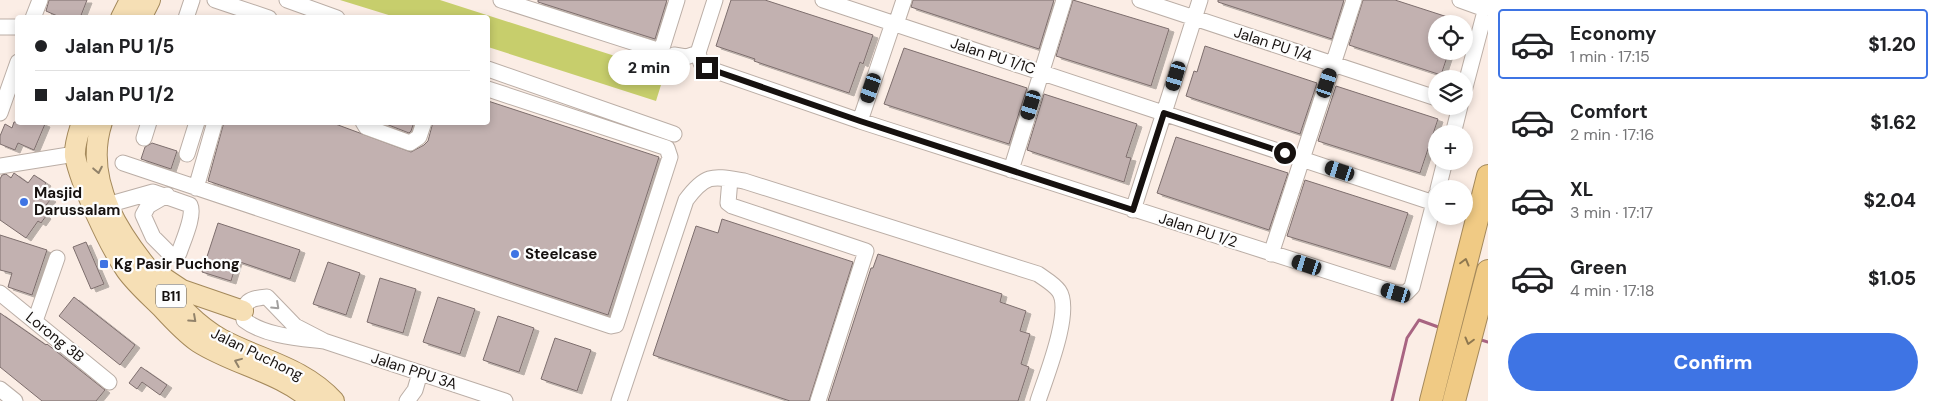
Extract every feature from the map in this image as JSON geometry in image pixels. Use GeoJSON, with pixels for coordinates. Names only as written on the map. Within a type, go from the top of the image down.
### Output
{"type":"FeatureCollection","features":[{"type":"Feature","properties":{"kind":"highway"},"geometry":{"type":"LineString","coordinates":[[1431,401],[1488,176]]}},
{"type":"Feature","properties":{"kind":"highway"},"geometry":{"type":"LineString","coordinates":[[1454,401],[1488,271]]}},
{"type":"Feature","properties":{"kind":"main road"},"geometry":{"type":"LineString","coordinates":[[122,15],[130,0]]}},
{"type":"Feature","properties":{"kind":"main road"},"geometry":{"type":"LineString","coordinates":[[143,15],[150,0]]}},
{"type":"Feature","properties":{"kind":"main road"},"geometry":{"type":"LineString","coordinates":[[75,154],[81,125]]}},
{"type":"Feature","properties":{"kind":"main road","name":"Jalan Puchong"},"geometry":{"type":"LineString","coordinates":[[101,125],[97,140],[98,172],[107,205],[119,230],[134,252],[178,304],[199,324],[222,339],[289,368],[311,380],[334,401]]}},
{"type":"Feature","properties":{"kind":"main road","name":"Jalan Puchong"},"geometry":{"type":"LineString","coordinates":[[75,154],[90,197],[112,249],[127,271],[176,324],[196,341],[219,354],[284,381],[312,401]]}},
{"type":"Feature","properties":{"kind":"main road"},"geometry":{"type":"LineString","coordinates":[[134,252],[170,283],[182,290],[243,311]]}},
{"type":"Feature","properties":{"kind":"street"},"geometry":{"type":"LineString","coordinates":[[34,15],[40,0]]}},
{"type":"Feature","properties":{"kind":"street"},"geometry":{"type":"LineString","coordinates":[[188,15],[192,0]]}},
{"type":"Feature","properties":{"kind":"street"},"geometry":{"type":"LineString","coordinates":[[215,0],[248,14]]}},
{"type":"Feature","properties":{"kind":"street"},"geometry":{"type":"LineString","coordinates":[[287,0],[329,15]]}},
{"type":"Feature","properties":{"kind":"street"},"geometry":{"type":"LineString","coordinates":[[501,0],[657,50],[662,48],[677,0]]}},
{"type":"Feature","properties":{"kind":"street"},"geometry":{"type":"LineString","coordinates":[[674,55],[686,57],[698,53],[715,0]]}},
{"type":"Feature","properties":{"kind":"street","name":"Jalan PU 1/1C"},"geometry":{"type":"LineString","coordinates":[[823,0],[1302,159],[1428,193]]}},
{"type":"Feature","properties":{"kind":"street"},"geometry":{"type":"LineString","coordinates":[[860,121],[904,0]]}},
{"type":"Feature","properties":{"kind":"street"},"geometry":{"type":"LineString","coordinates":[[1011,170],[1064,0]]}},
{"type":"Feature","properties":{"kind":"street","name":"Jalan PU 1/4"},"geometry":{"type":"LineString","coordinates":[[1140,0],[1428,95]]}},
{"type":"Feature","properties":{"kind":"street"},"geometry":{"type":"LineString","coordinates":[[1133,210],[1200,0]]}},
{"type":"Feature","properties":{"kind":"street"},"geometry":{"type":"LineString","coordinates":[[1271,254],[1354,0]]}},
{"type":"Feature","properties":{"kind":"street"},"geometry":{"type":"LineString","coordinates":[[1460,0],[1486,4],[1469,70]]}},
{"type":"Feature","properties":{"kind":"street"},"geometry":{"type":"LineString","coordinates":[[0,27],[15,27]]}},
{"type":"Feature","properties":{"kind":"street","name":"Jalan PU 1/2"},"geometry":{"type":"LineString","coordinates":[[698,53],[701,63],[707,68],[860,121],[1396,293],[1406,293],[1412,287],[1428,225]]}},
{"type":"Feature","properties":{"kind":"street"},"geometry":{"type":"LineString","coordinates":[[0,113],[15,70]]}},
{"type":"Feature","properties":{"kind":"street"},"geometry":{"type":"LineString","coordinates":[[490,70],[674,134]]}},
{"type":"Feature","properties":{"kind":"street"},"geometry":{"type":"LineString","coordinates":[[123,162],[611,326],[616,325],[670,157],[667,148],[490,90]]}},
{"type":"Feature","properties":{"kind":"street"},"geometry":{"type":"LineString","coordinates":[[144,138],[148,125]]}},
{"type":"Feature","properties":{"kind":"street"},"geometry":{"type":"LineString","coordinates":[[187,154],[193,125]]}},
{"type":"Feature","properties":{"kind":"street"},"geometry":{"type":"LineString","coordinates":[[196,188],[214,125]]}},
{"type":"Feature","properties":{"kind":"street"},"geometry":{"type":"LineString","coordinates":[[365,125],[410,143],[419,137],[423,125]]}},
{"type":"Feature","properties":{"kind":"street"},"geometry":{"type":"LineString","coordinates":[[0,166],[75,154]]}},
{"type":"Feature","properties":{"kind":"street"},"geometry":{"type":"LineString","coordinates":[[619,401],[686,200],[695,187],[708,178],[720,177],[744,181],[1038,274],[1048,280],[1060,292],[1063,305],[1062,320],[1038,401]]}},
{"type":"Feature","properties":{"kind":"street"},"geometry":{"type":"LineString","coordinates":[[730,179],[728,203],[732,206],[866,251],[818,401]]}},
{"type":"Feature","properties":{"kind":"street"},"geometry":{"type":"LineString","coordinates":[[107,205],[153,192],[167,195]]}},
{"type":"Feature","properties":{"kind":"street"},"geometry":{"type":"LineString","coordinates":[[35,321],[57,258]]}},
{"type":"Feature","properties":{"kind":"street","name":"Lorong 3B"},"geometry":{"type":"LineString","coordinates":[[0,293],[109,382]]}},
{"type":"Feature","properties":{"kind":"street","name":"Jalan PPU 3A"},"geometry":{"type":"LineString","coordinates":[[324,341],[295,338],[250,325],[244,320],[243,311],[246,302],[255,298],[267,297],[294,326],[324,341],[504,401]]}},
{"type":"Feature","properties":{"kind":"street"},"geometry":{"type":"LineString","coordinates":[[407,401],[415,390],[420,373]]}},
{"type":"Feature","properties":{"kind":"street"},"geometry":{"type":"LineString","coordinates":[[0,388],[15,401]]}},
{"type":"Feature","properties":{"kind":"green space"},"geometry":{"type":"Polygon","coordinates":[[[340,0],[440,0],[487,15],[389,15],[340,0]]]}},
{"type":"Feature","properties":{"kind":"green space"},"geometry":{"type":"Polygon","coordinates":[[[490,16],[665,72],[656,101],[490,48],[490,16]]]}},
{"type":"Feature","properties":{"kind":"building"},"geometry":{"type":"Polygon","coordinates":[[[49,0],[87,0],[81,15],[55,15],[46,11],[49,0]]]}},
{"type":"Feature","properties":{"kind":"building"},"geometry":{"type":"Polygon","coordinates":[[[538,0],[667,0],[655,39],[538,2],[538,0]]]}},
{"type":"Feature","properties":{"kind":"building"},"geometry":{"type":"Polygon","coordinates":[[[731,0],[765,0],[873,35],[863,64],[860,62],[849,93],[716,46],[731,0]]]}},
{"type":"Feature","properties":{"kind":"building"},"geometry":{"type":"Polygon","coordinates":[[[913,0],[1054,0],[1039,49],[911,7],[913,0]]]}},
{"type":"Feature","properties":{"kind":"building"},"geometry":{"type":"Polygon","coordinates":[[[1073,0],[1169,29],[1151,86],[1056,56],[1073,0]]]}},
{"type":"Feature","properties":{"kind":"building"},"geometry":{"type":"Polygon","coordinates":[[[1218,0],[1344,0],[1332,39],[1218,2],[1218,0]]]}},
{"type":"Feature","properties":{"kind":"building"},"geometry":{"type":"Polygon","coordinates":[[[1363,0],[1395,0],[1441,15],[1428,15],[1428,60],[1446,60],[1443,70],[1428,71],[1349,45],[1363,0]]]}},
{"type":"Feature","properties":{"kind":"building"},"geometry":{"type":"Polygon","coordinates":[[[1205,46],[1317,83],[1300,134],[1186,96],[1194,71],[1197,72],[1205,46]]]}},
{"type":"Feature","properties":{"kind":"building"},"geometry":{"type":"Polygon","coordinates":[[[904,48],[1027,88],[1009,144],[884,104],[904,48]]]}},
{"type":"Feature","properties":{"kind":"building"},"geometry":{"type":"Polygon","coordinates":[[[1336,86],[1438,119],[1436,125],[1428,125],[1428,149],[1420,173],[1318,141],[1336,86]]]}},
{"type":"Feature","properties":{"kind":"building"},"geometry":{"type":"Polygon","coordinates":[[[1044,94],[1137,124],[1126,157],[1131,158],[1124,182],[1027,150],[1044,94]]]}},
{"type":"Feature","properties":{"kind":"building","name":"Steelcase"},"geometry":{"type":"Polygon","coordinates":[[[490,102],[659,157],[608,315],[208,181],[223,125],[338,125],[411,152],[428,141],[432,125],[490,125],[490,102]]]}},
{"type":"Feature","properties":{"kind":"building"},"geometry":{"type":"Polygon","coordinates":[[[14,122],[15,125],[45,125],[34,150],[18,143],[15,150],[0,144],[0,136],[5,124],[12,128],[14,122]]]}},
{"type":"Feature","properties":{"kind":"building"},"geometry":{"type":"Polygon","coordinates":[[[389,125],[413,125],[409,133],[389,125]]]}},
{"type":"Feature","properties":{"kind":"building"},"geometry":{"type":"Polygon","coordinates":[[[1176,137],[1288,173],[1269,230],[1157,193],[1176,137]]]}},
{"type":"Feature","properties":{"kind":"building"},"geometry":{"type":"Polygon","coordinates":[[[152,143],[177,151],[171,169],[141,159],[145,147],[152,143]]]}},
{"type":"Feature","properties":{"kind":"building","name":"Masjid Darussalam"},"geometry":{"type":"Polygon","coordinates":[[[14,173],[28,183],[34,175],[46,183],[40,192],[51,199],[46,205],[49,206],[44,214],[46,216],[41,223],[38,221],[26,238],[0,220],[0,179],[2,175],[6,174],[11,178],[14,173]]]}},
{"type":"Feature","properties":{"kind":"building"},"geometry":{"type":"Polygon","coordinates":[[[1305,180],[1408,213],[1390,267],[1287,236],[1305,180]]]}},
{"type":"Feature","properties":{"kind":"building"},"geometry":{"type":"Polygon","coordinates":[[[722,219],[853,262],[809,401],[790,401],[653,355],[696,226],[718,233],[722,219]]]}},
{"type":"Feature","properties":{"kind":"building"},"geometry":{"type":"Polygon","coordinates":[[[218,223],[300,250],[290,279],[237,261],[231,281],[202,272],[218,223]]]}},
{"type":"Feature","properties":{"kind":"building"},"geometry":{"type":"Polygon","coordinates":[[[0,235],[47,250],[32,295],[8,287],[12,273],[0,270],[0,235]]]}},
{"type":"Feature","properties":{"kind":"building"},"geometry":{"type":"Polygon","coordinates":[[[86,242],[104,284],[91,289],[73,247],[86,242]]]}},
{"type":"Feature","properties":{"kind":"building"},"geometry":{"type":"Polygon","coordinates":[[[878,254],[1002,294],[1000,302],[1026,311],[1020,331],[1030,334],[1021,364],[1029,367],[1018,401],[828,401],[871,268],[873,268],[878,254]]]}},
{"type":"Feature","properties":{"kind":"building"},"geometry":{"type":"Polygon","coordinates":[[[328,262],[360,273],[346,315],[313,304],[328,262]]]}},
{"type":"Feature","properties":{"kind":"building"},"geometry":{"type":"Polygon","coordinates":[[[380,278],[416,289],[403,333],[367,322],[380,278]]]}},
{"type":"Feature","properties":{"kind":"building"},"geometry":{"type":"Polygon","coordinates":[[[74,297],[135,345],[120,365],[59,316],[74,297]]]}},
{"type":"Feature","properties":{"kind":"building"},"geometry":{"type":"Polygon","coordinates":[[[438,297],[475,309],[460,354],[423,342],[438,297]]]}},
{"type":"Feature","properties":{"kind":"building"},"geometry":{"type":"Polygon","coordinates":[[[0,313],[47,344],[105,390],[96,401],[42,401],[0,367],[0,313]]]}},
{"type":"Feature","properties":{"kind":"building"},"geometry":{"type":"Polygon","coordinates":[[[498,316],[534,328],[519,372],[483,360],[498,316]]]}},
{"type":"Feature","properties":{"kind":"building"},"geometry":{"type":"Polygon","coordinates":[[[555,338],[591,350],[577,391],[541,379],[555,338]]]}},
{"type":"Feature","properties":{"kind":"building"},"geometry":{"type":"Polygon","coordinates":[[[141,367],[167,385],[160,395],[142,382],[137,389],[129,383],[141,367]]]}},
{"type":"Feature","properties":{"kind":"waterway"},"geometry":{"type":"LineString","coordinates":[[1392,401],[1407,338],[1419,320],[1441,328]]}},
{"type":"Feature","properties":{"kind":"waterway"},"geometry":{"type":"LineString","coordinates":[[1478,339],[1488,342]]}},
{"type":"Feature","properties":{"kind":"place","name":"Masjid Darussalam"},"geometry":{"type":"Point","coordinates":[24,202]}},
{"type":"Feature","properties":{"kind":"place","name":"Steelcase"},"geometry":{"type":"Point","coordinates":[515,254]}},
{"type":"Feature","properties":{"kind":"place","name":"Kg Pasir Puchong"},"geometry":{"type":"Point","coordinates":[104,264]}},
{"type":"Feature","properties":{"kind":"route"},"geometry":{"type":"LineString","coordinates":[[707,68],[860,121],[1133,210],[1164,113],[1285,153]]}}]}
